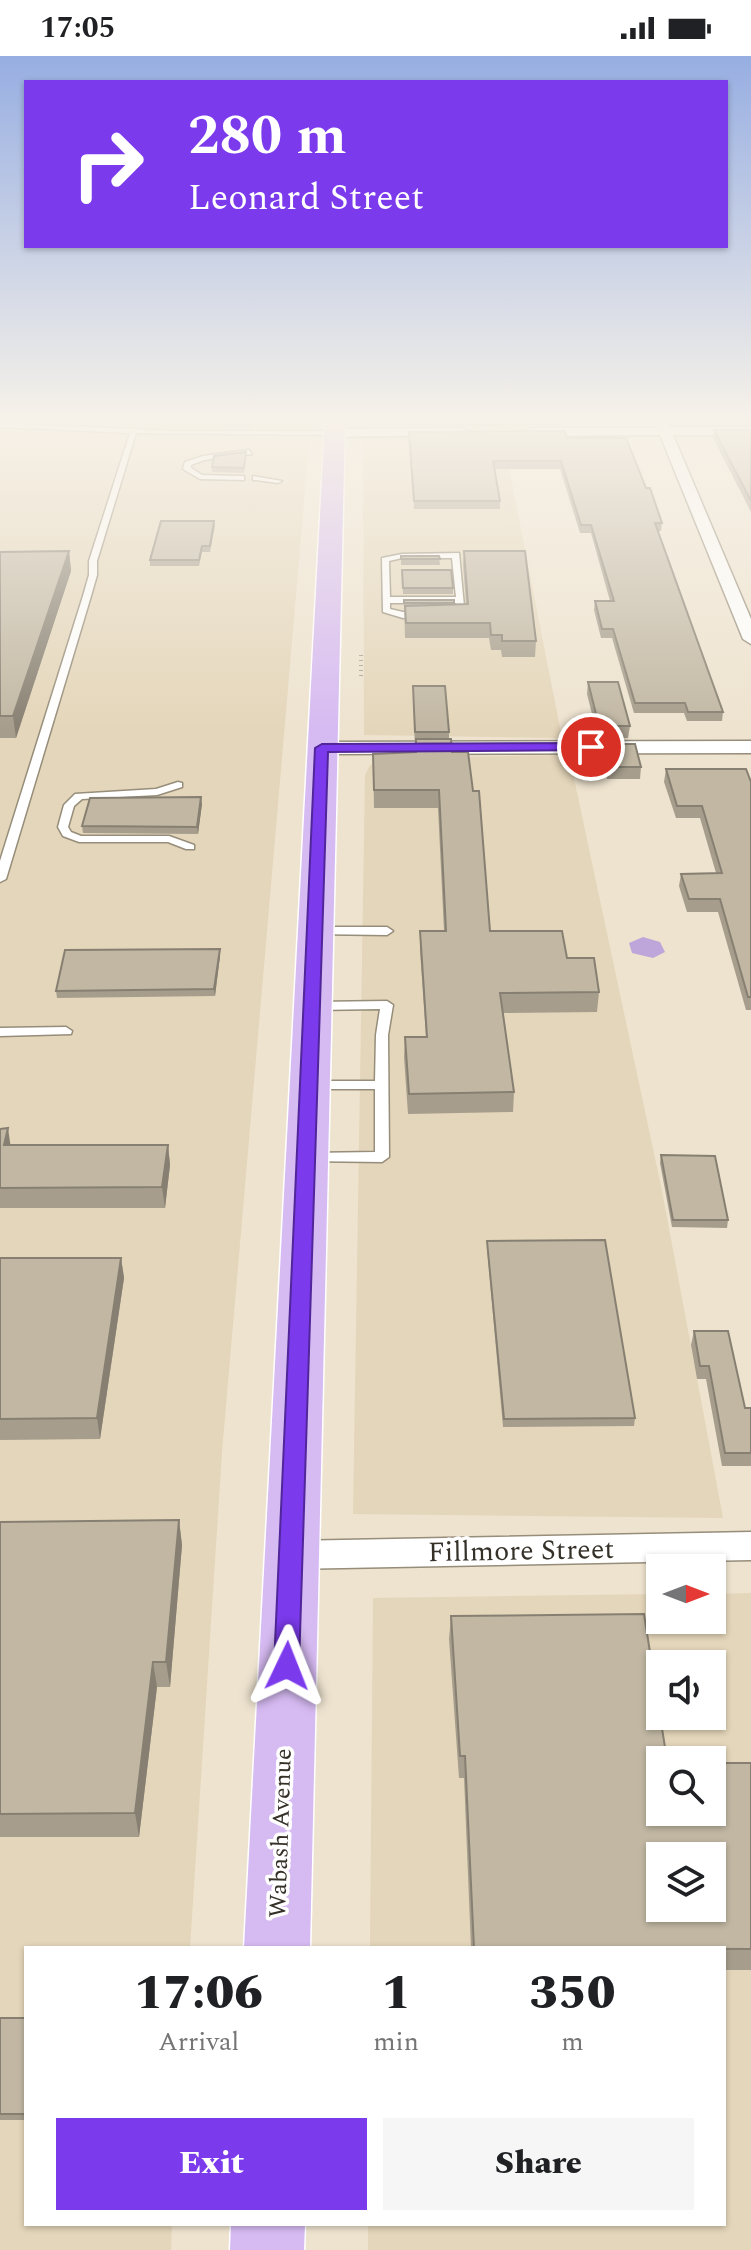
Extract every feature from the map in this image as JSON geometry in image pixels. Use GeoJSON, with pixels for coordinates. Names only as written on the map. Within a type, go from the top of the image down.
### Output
{"type":"FeatureCollection","features":[{"type":"Feature","properties":{"kind":"main road","name":"Wabash Avenue"},"geometry":{"type":"LineString","coordinates":[[277,1946],[330,524]]}},
{"type":"Feature","properties":{"kind":"main road"},"geometry":{"type":"LineString","coordinates":[[267,2250],[268,2226]]}},
{"type":"Feature","properties":{"kind":"street"},"geometry":{"type":"LineString","coordinates":[[703,524],[751,639]]}},
{"type":"Feature","properties":{"kind":"street"},"geometry":{"type":"LineString","coordinates":[[322,748],[751,747]]}},
{"type":"Feature","properties":{"kind":"street","name":"Fillmore Street"},"geometry":{"type":"LineString","coordinates":[[291,1555],[751,1546]]}},
{"type":"Feature","properties":{"kind":"lane"},"geometry":{"type":"LineString","coordinates":[[0,879],[87,596],[93,561],[104,524]]}},
{"type":"Feature","properties":{"kind":"lane"},"geometry":{"type":"LineString","coordinates":[[456,555],[462,615],[403,615],[386,610],[385,571],[385,560],[402,556],[456,555]]}},
{"type":"Feature","properties":{"kind":"lane"},"geometry":{"type":"LineString","coordinates":[[443,571],[457,570]]}},
{"type":"Feature","properties":{"kind":"lane"},"geometry":{"type":"LineString","coordinates":[[385,571],[400,571]]}},
{"type":"Feature","properties":{"kind":"lane"},"geometry":{"type":"LineString","coordinates":[[386,600],[460,600]]}},
{"type":"Feature","properties":{"kind":"lane"},"geometry":{"type":"LineString","coordinates":[[178,785],[157,792],[79,796],[69,805],[63,827],[67,834],[79,839],[169,839],[190,847]]}},
{"type":"Feature","properties":{"kind":"lane"},"geometry":{"type":"LineString","coordinates":[[315,931],[387,931]]}},
{"type":"Feature","properties":{"kind":"lane"},"geometry":{"type":"LineString","coordinates":[[306,1159],[382,1157],[382,1035],[387,1005],[312,1006]]}},
{"type":"Feature","properties":{"kind":"lane"},"geometry":{"type":"LineString","coordinates":[[0,1032],[66,1031]]}},
{"type":"Feature","properties":{"kind":"lane"},"geometry":{"type":"LineString","coordinates":[[309,1085],[382,1085]]}},
{"type":"Feature","properties":{"kind":"path"},"geometry":{"type":"LineString","coordinates":[[361,655],[361,677]]}},
{"type":"Feature","properties":{"kind":"shaded area"},"geometry":{"type":"Polygon","coordinates":[[[0,524],[302,524],[222,1452],[190,1946],[24,1946],[24,2226],[172,2226],[171,2250],[0,2250],[0,524]]]}},
{"type":"Feature","properties":{"kind":"shaded area"},"geometry":{"type":"Polygon","coordinates":[[[363,524],[520,524],[562,738],[364,735],[363,524]]]}},
{"type":"Feature","properties":{"kind":"shaded area"},"geometry":{"type":"Polygon","coordinates":[[[569,755],[662,1191],[723,1518],[353,1514],[365,775],[370,765],[399,758],[569,755]]]}},
{"type":"Feature","properties":{"kind":"shaded area"},"geometry":{"type":"Polygon","coordinates":[[[643,937],[660,942],[665,952],[653,958],[632,953],[629,943],[643,937]]]}},
{"type":"Feature","properties":{"kind":"shaded area"},"geometry":{"type":"Polygon","coordinates":[[[751,1593],[751,2250],[368,2250],[368,2226],[726,2226],[726,1946],[370,1946],[373,1598],[646,1594],[646,1634],[726,1634],[726,1594],[751,1593]]]}},
{"type":"Feature","properties":{"kind":"building"},"geometry":{"type":"Polygon","coordinates":[[[160,524],[213,524],[210,546],[202,546],[199,560],[150,560],[160,524]]]}},
{"type":"Feature","properties":{"kind":"building"},"geometry":{"type":"Polygon","coordinates":[[[655,524],[723,712],[688,712],[685,703],[635,703],[613,629],[602,629],[595,601],[614,601],[591,525],[581,525],[655,524]]]}},
{"type":"Feature","properties":{"kind":"building"},"geometry":{"type":"Polygon","coordinates":[[[69,551],[13,716],[0,716],[0,552],[69,551]]]}},
{"type":"Feature","properties":{"kind":"building"},"geometry":{"type":"Polygon","coordinates":[[[464,551],[525,551],[536,641],[502,641],[502,635],[491,635],[490,623],[406,623],[405,606],[468,604],[464,551]]]}},
{"type":"Feature","properties":{"kind":"building"},"geometry":{"type":"Polygon","coordinates":[[[401,556],[439,556],[440,559],[401,559],[401,556]]]}},
{"type":"Feature","properties":{"kind":"building"},"geometry":{"type":"Polygon","coordinates":[[[402,570],[451,570],[453,588],[403,588],[402,570]]]}},
{"type":"Feature","properties":{"kind":"building"},"geometry":{"type":"Polygon","coordinates":[[[404,600],[454,600],[454,603],[404,603],[404,600]]]}},
{"type":"Feature","properties":{"kind":"building"},"geometry":{"type":"Polygon","coordinates":[[[588,682],[618,682],[630,726],[599,726],[588,682]]]}},
{"type":"Feature","properties":{"kind":"building"},"geometry":{"type":"Polygon","coordinates":[[[413,686],[445,686],[449,732],[415,732],[413,686]]]}},
{"type":"Feature","properties":{"kind":"building"},"geometry":{"type":"Polygon","coordinates":[[[416,739],[451,739],[452,752],[468,752],[473,791],[479,791],[490,931],[562,931],[567,958],[594,958],[599,992],[500,993],[514,1092],[409,1094],[405,1037],[427,1037],[420,931],[446,931],[439,790],[374,790],[373,754],[416,752],[416,739]]]}},
{"type":"Feature","properties":{"kind":"building"},"geometry":{"type":"Polygon","coordinates":[[[603,744],[635,744],[641,767],[609,767],[603,744]]]}},
{"type":"Feature","properties":{"kind":"building"},"geometry":{"type":"Polygon","coordinates":[[[666,769],[746,769],[751,782],[751,997],[748,997],[720,899],[689,899],[681,874],[722,873],[702,806],[677,806],[666,769]]]}},
{"type":"Feature","properties":{"kind":"building"},"geometry":{"type":"Polygon","coordinates":[[[201,797],[197,827],[82,826],[90,798],[201,797]]]}},
{"type":"Feature","properties":{"kind":"building"},"geometry":{"type":"Polygon","coordinates":[[[220,949],[214,989],[56,991],[65,950],[220,949]]]}},
{"type":"Feature","properties":{"kind":"building"},"geometry":{"type":"Polygon","coordinates":[[[8,1128],[4,1145],[168,1145],[162,1187],[0,1188],[0,1129],[8,1128]]]}},
{"type":"Feature","properties":{"kind":"building"},"geometry":{"type":"Polygon","coordinates":[[[661,1155],[715,1156],[728,1220],[673,1220],[661,1155]]]}},
{"type":"Feature","properties":{"kind":"building"},"geometry":{"type":"Polygon","coordinates":[[[605,1240],[635,1418],[504,1419],[487,1241],[605,1240]]]}},
{"type":"Feature","properties":{"kind":"building"},"geometry":{"type":"Polygon","coordinates":[[[0,1258],[121,1258],[97,1418],[0,1419],[0,1258]]]}},
{"type":"Feature","properties":{"kind":"building"},"geometry":{"type":"Polygon","coordinates":[[[694,1331],[728,1331],[745,1408],[751,1408],[751,1453],[725,1453],[709,1366],[700,1366],[694,1331]]]}},
{"type":"Feature","properties":{"kind":"building"},"geometry":{"type":"Polygon","coordinates":[[[179,1520],[166,1662],[153,1662],[135,1813],[0,1814],[0,1522],[179,1520]]]}},
{"type":"Feature","properties":{"kind":"building"},"geometry":{"type":"Polygon","coordinates":[[[644,1614],[650,1650],[646,1650],[646,1730],[662,1730],[665,1746],[646,1746],[646,1826],[726,1826],[726,1763],[751,1763],[751,1949],[726,1949],[726,1946],[474,1946],[465,1756],[460,1756],[451,1616],[644,1614]]]}},
{"type":"Feature","properties":{"kind":"building"},"geometry":{"type":"Polygon","coordinates":[[[0,2018],[24,2018],[24,2114],[0,2114],[0,2018]]]}},
{"type":"Feature","properties":{"kind":"route"},"geometry":{"type":"LineString","coordinates":[[287,1666],[322,748],[591,747]]}}]}
